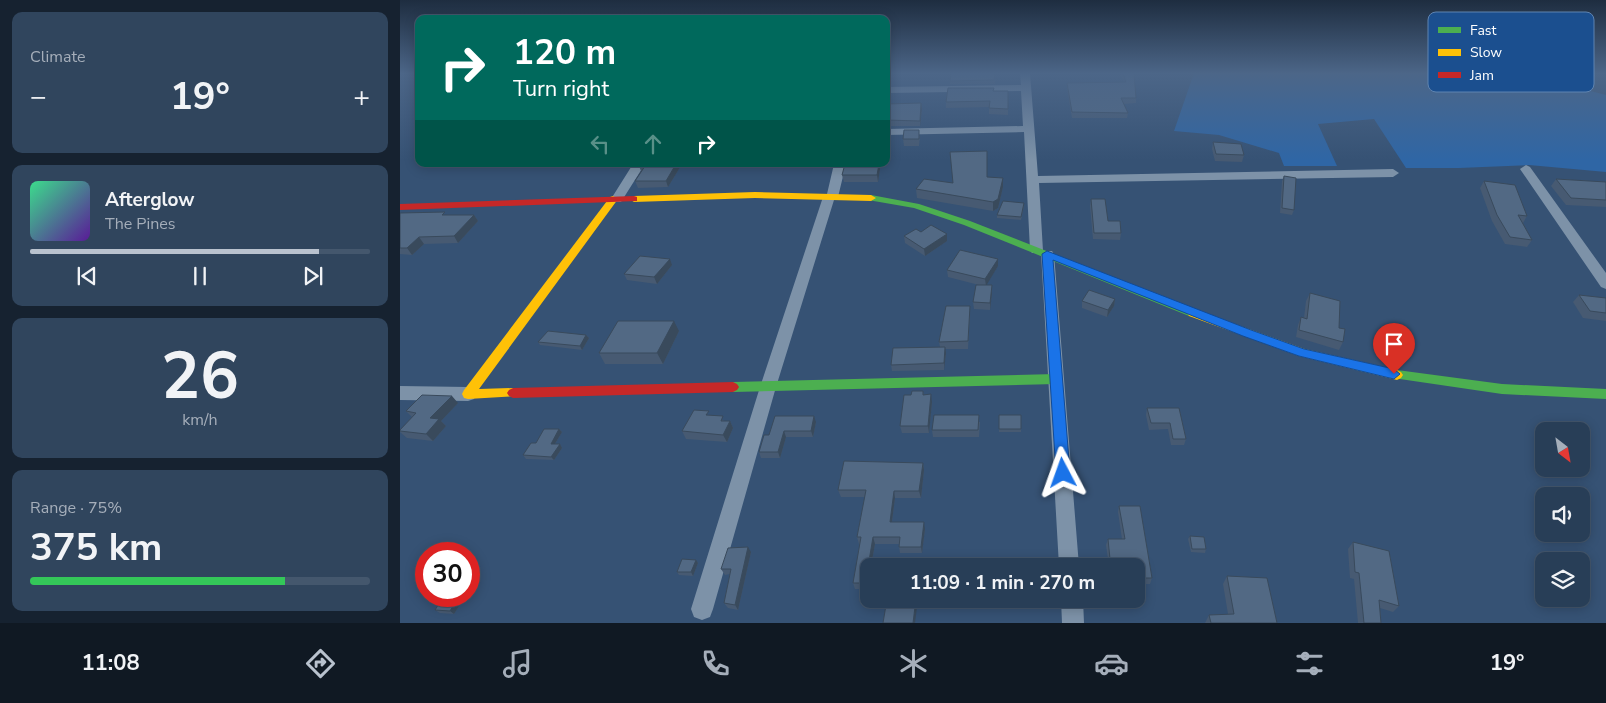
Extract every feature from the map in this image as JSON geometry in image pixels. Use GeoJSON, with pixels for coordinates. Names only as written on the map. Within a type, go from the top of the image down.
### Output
{"type":"FeatureCollection","features":[{"type":"Feature","properties":{"kind":"main road"},"geometry":{"type":"LineString","coordinates":[[400,207],[755,195],[870,198],[916,206],[1042,252],[1228,327],[1303,353],[1375,371],[1469,386],[1560,394],[1606,394]]}},
{"type":"Feature","properties":{"kind":"main road"},"geometry":{"type":"LineString","coordinates":[[468,394],[615,199]]}},
{"type":"Feature","properties":{"kind":"main road"},"geometry":{"type":"LineString","coordinates":[[468,394],[768,388],[1056,379]]}},
{"type":"Feature","properties":{"kind":"street"},"geometry":{"type":"LineString","coordinates":[[1027,102],[1032,180],[1056,379],[1068,558]]}},
{"type":"Feature","properties":{"kind":"street"},"geometry":{"type":"LineString","coordinates":[[890,132],[1029,129]]}},
{"type":"Feature","properties":{"kind":"street"},"geometry":{"type":"LineString","coordinates":[[615,199],[637,167]]}},
{"type":"Feature","properties":{"kind":"street"},"geometry":{"type":"LineString","coordinates":[[702,609],[768,388],[839,167]]}},
{"type":"Feature","properties":{"kind":"street"},"geometry":{"type":"LineString","coordinates":[[1526,169],[1606,284]]}},
{"type":"Feature","properties":{"kind":"street"},"geometry":{"type":"LineString","coordinates":[[1032,180],[1393,173]]}},
{"type":"Feature","properties":{"kind":"street"},"geometry":{"type":"LineString","coordinates":[[400,393],[468,394]]}},
{"type":"Feature","properties":{"kind":"street"},"geometry":{"type":"LineString","coordinates":[[1072,608],[1073,623]]}},
{"type":"Feature","properties":{"kind":"shaded area"},"geometry":{"type":"Polygon","coordinates":[[[1184,102],[1606,102],[1606,172],[1529,165],[1406,168],[1374,119],[1318,124],[1337,166],[1284,166],[1279,153],[1219,135],[1174,131],[1184,102]]]}},
{"type":"Feature","properties":{"kind":"building"},"geometry":{"type":"Polygon","coordinates":[[[990,102],[1008,102],[1008,109],[989,108],[990,102]]]}},
{"type":"Feature","properties":{"kind":"building"},"geometry":{"type":"Polygon","coordinates":[[[1070,102],[1123,102],[1128,113],[1072,112],[1070,102]]]}},
{"type":"Feature","properties":{"kind":"building"},"geometry":{"type":"Polygon","coordinates":[[[921,103],[920,121],[890,120],[890,104],[921,103]]]}},
{"type":"Feature","properties":{"kind":"building"},"geometry":{"type":"Polygon","coordinates":[[[904,130],[919,130],[919,139],[903,139],[904,130]]]}},
{"type":"Feature","properties":{"kind":"building"},"geometry":{"type":"Polygon","coordinates":[[[1213,142],[1241,144],[1244,155],[1216,154],[1213,142]]]}},
{"type":"Feature","properties":{"kind":"building"},"geometry":{"type":"Polygon","coordinates":[[[987,151],[987,177],[1003,178],[998,199],[993,202],[916,189],[924,179],[953,183],[950,152],[987,151]]]}},
{"type":"Feature","properties":{"kind":"building"},"geometry":{"type":"Polygon","coordinates":[[[644,167],[674,167],[666,181],[635,181],[644,167]]]}},
{"type":"Feature","properties":{"kind":"building"},"geometry":{"type":"Polygon","coordinates":[[[844,167],[878,167],[877,175],[842,175],[844,167]]]}},
{"type":"Feature","properties":{"kind":"building"},"geometry":{"type":"Polygon","coordinates":[[[1284,176],[1296,178],[1294,210],[1282,208],[1284,176]]]}},
{"type":"Feature","properties":{"kind":"building"},"geometry":{"type":"Polygon","coordinates":[[[1556,179],[1606,182],[1606,200],[1571,198],[1556,179]]]}},
{"type":"Feature","properties":{"kind":"building"},"geometry":{"type":"Polygon","coordinates":[[[1484,181],[1515,185],[1527,216],[1518,215],[1532,240],[1510,237],[1497,215],[1484,181]]]}},
{"type":"Feature","properties":{"kind":"building"},"geometry":{"type":"Polygon","coordinates":[[[1091,199],[1105,199],[1108,221],[1120,221],[1121,233],[1094,233],[1091,199]]]}},
{"type":"Feature","properties":{"kind":"building"},"geometry":{"type":"Polygon","coordinates":[[[1003,201],[1024,203],[1021,217],[997,215],[1003,201]]]}},
{"type":"Feature","properties":{"kind":"building"},"geometry":{"type":"Polygon","coordinates":[[[445,212],[442,215],[474,215],[454,236],[419,237],[407,248],[400,248],[400,213],[445,212]]]}},
{"type":"Feature","properties":{"kind":"building"},"geometry":{"type":"Polygon","coordinates":[[[931,225],[947,234],[924,249],[904,236],[916,229],[921,232],[931,225]]]}},
{"type":"Feature","properties":{"kind":"building"},"geometry":{"type":"Polygon","coordinates":[[[960,250],[998,259],[985,279],[947,270],[960,250]]]}},
{"type":"Feature","properties":{"kind":"building"},"geometry":{"type":"Polygon","coordinates":[[[640,256],[670,259],[654,277],[624,274],[640,256]]]}},
{"type":"Feature","properties":{"kind":"building"},"geometry":{"type":"Polygon","coordinates":[[[976,285],[992,285],[990,303],[973,302],[976,285]]]}},
{"type":"Feature","properties":{"kind":"building"},"geometry":{"type":"Polygon","coordinates":[[[1089,290],[1115,299],[1108,310],[1082,301],[1089,290]]]}},
{"type":"Feature","properties":{"kind":"building"},"geometry":{"type":"Polygon","coordinates":[[[1310,293],[1340,301],[1339,328],[1345,329],[1343,342],[1299,330],[1301,317],[1307,319],[1310,293]]]}},
{"type":"Feature","properties":{"kind":"building"},"geometry":{"type":"Polygon","coordinates":[[[1579,295],[1606,298],[1606,313],[1590,311],[1579,295]]]}},
{"type":"Feature","properties":{"kind":"building"},"geometry":{"type":"Polygon","coordinates":[[[946,306],[970,306],[968,341],[939,342],[946,306]]]}},
{"type":"Feature","properties":{"kind":"building"},"geometry":{"type":"Polygon","coordinates":[[[618,321],[674,321],[657,353],[599,353],[618,321]]]}},
{"type":"Feature","properties":{"kind":"building"},"geometry":{"type":"Polygon","coordinates":[[[548,331],[586,335],[580,346],[538,342],[548,331]]]}},
{"type":"Feature","properties":{"kind":"building"},"geometry":{"type":"Polygon","coordinates":[[[945,347],[944,363],[891,365],[893,348],[945,347]]]}},
{"type":"Feature","properties":{"kind":"building"},"geometry":{"type":"Polygon","coordinates":[[[912,391],[923,391],[923,395],[931,394],[928,426],[900,426],[904,395],[911,395],[912,391]]]}},
{"type":"Feature","properties":{"kind":"building"},"geometry":{"type":"Polygon","coordinates":[[[422,395],[452,396],[430,418],[439,419],[426,434],[400,431],[416,413],[406,411],[422,395]]]}},
{"type":"Feature","properties":{"kind":"building"},"geometry":{"type":"Polygon","coordinates":[[[1147,408],[1179,408],[1186,439],[1173,439],[1170,423],[1151,423],[1147,408]]]}},
{"type":"Feature","properties":{"kind":"building"},"geometry":{"type":"Polygon","coordinates":[[[694,410],[709,411],[706,415],[723,416],[721,421],[730,421],[723,435],[682,431],[694,410]]]}},
{"type":"Feature","properties":{"kind":"building"},"geometry":{"type":"Polygon","coordinates":[[[934,415],[979,415],[978,430],[932,430],[934,415]]]}},
{"type":"Feature","properties":{"kind":"building"},"geometry":{"type":"Polygon","coordinates":[[[999,415],[1021,415],[1021,429],[999,429],[999,415]]]}},
{"type":"Feature","properties":{"kind":"building"},"geometry":{"type":"Polygon","coordinates":[[[775,416],[814,416],[811,431],[784,431],[778,452],[759,452],[764,435],[769,435],[775,416]]]}},
{"type":"Feature","properties":{"kind":"building"},"geometry":{"type":"Polygon","coordinates":[[[544,429],[559,429],[551,444],[560,444],[551,457],[523,455],[531,443],[536,443],[544,429]]]}},
{"type":"Feature","properties":{"kind":"building"},"geometry":{"type":"Polygon","coordinates":[[[844,461],[923,463],[919,491],[894,491],[890,522],[924,522],[921,547],[899,547],[900,537],[873,537],[870,558],[860,558],[860,583],[853,583],[861,537],[857,537],[866,490],[838,490],[844,461]]]}},
{"type":"Feature","properties":{"kind":"building"},"geometry":{"type":"Polygon","coordinates":[[[1119,506],[1140,506],[1152,578],[1145,578],[1145,558],[1110,558],[1108,539],[1125,539],[1119,506]]]}},
{"type":"Feature","properties":{"kind":"building"},"geometry":{"type":"Polygon","coordinates":[[[1190,536],[1204,537],[1206,549],[1192,549],[1190,536]]]}},
{"type":"Feature","properties":{"kind":"building"},"geometry":{"type":"Polygon","coordinates":[[[1353,542],[1389,551],[1399,606],[1379,600],[1381,623],[1364,623],[1359,573],[1355,572],[1353,542]]]}},
{"type":"Feature","properties":{"kind":"building"},"geometry":{"type":"Polygon","coordinates":[[[748,547],[735,605],[724,603],[731,569],[721,569],[728,548],[748,547]]]}},
{"type":"Feature","properties":{"kind":"building"},"geometry":{"type":"Polygon","coordinates":[[[682,559],[696,560],[691,572],[677,572],[682,559]]]}},
{"type":"Feature","properties":{"kind":"building"},"geometry":{"type":"Polygon","coordinates":[[[1227,576],[1267,578],[1277,623],[1211,623],[1209,615],[1234,614],[1227,576]]]}},
{"type":"Feature","properties":{"kind":"building"},"geometry":{"type":"Polygon","coordinates":[[[437,607],[452,607],[450,611],[435,610],[437,607]]]}},
{"type":"Feature","properties":{"kind":"building"},"geometry":{"type":"Polygon","coordinates":[[[886,608],[915,608],[913,623],[883,623],[886,608]]]}},
{"type":"Feature","properties":{"kind":"traffic: fast"},"geometry":{"type":"LineString","coordinates":[[871,198],[916,206],[967,223],[1193,313]]}},
{"type":"Feature","properties":{"kind":"traffic: fast"},"geometry":{"type":"LineString","coordinates":[[1397,375],[1502,389],[1606,394]]}},
{"type":"Feature","properties":{"kind":"traffic: fast"},"geometry":{"type":"LineString","coordinates":[[733,387],[1056,379]]}},
{"type":"Feature","properties":{"kind":"traffic: slow"},"geometry":{"type":"LineString","coordinates":[[634,199],[755,195],[871,198]]}},
{"type":"Feature","properties":{"kind":"traffic: slow"},"geometry":{"type":"LineString","coordinates":[[513,393],[468,394],[613,199]]}},
{"type":"Feature","properties":{"kind":"traffic: slow"},"geometry":{"type":"LineString","coordinates":[[1193,313],[1303,353],[1397,375]]}},
{"type":"Feature","properties":{"kind":"traffic: jam"},"geometry":{"type":"LineString","coordinates":[[400,207],[634,199]]}},
{"type":"Feature","properties":{"kind":"traffic: jam"},"geometry":{"type":"LineString","coordinates":[[513,393],[733,387]]}},
{"type":"Feature","properties":{"kind":"route"},"geometry":{"type":"LineString","coordinates":[[1063,473],[1047,254],[1228,327],[1303,353],[1394,374]]}}]}
